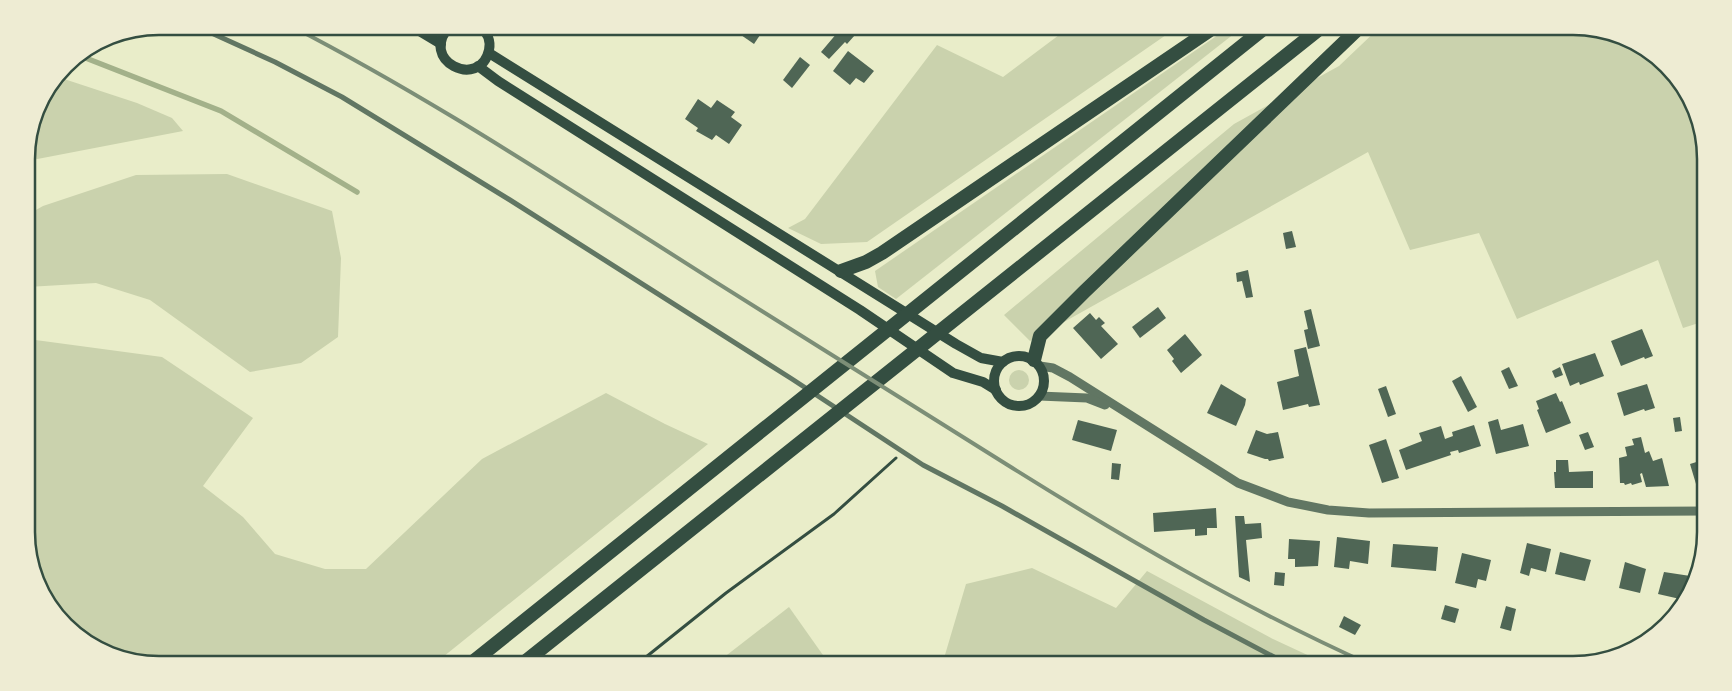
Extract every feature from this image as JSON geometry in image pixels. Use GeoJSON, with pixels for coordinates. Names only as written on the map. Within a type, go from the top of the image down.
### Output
{"type":"FeatureCollection","features":[{"type":"Feature","properties":{"kind":"highway"},"geometry":{"type":"LineString","coordinates":[[841,271],[866,262],[882,253],[1203,35]]}},
{"type":"Feature","properties":{"kind":"highway"},"geometry":{"type":"LineString","coordinates":[[479,656],[1256,35]]}},
{"type":"Feature","properties":{"kind":"highway"},"geometry":{"type":"LineString","coordinates":[[532,656],[1311,35]]}},
{"type":"Feature","properties":{"kind":"highway"},"geometry":{"type":"LineString","coordinates":[[1037,363],[1040,336],[1352,35]]}},
{"type":"Feature","properties":{"kind":"main road"},"geometry":{"type":"LineString","coordinates":[[426,35],[441,44]]}},
{"type":"Feature","properties":{"kind":"main road"},"geometry":{"type":"LineString","coordinates":[[443,35],[441,44],[445,59],[456,68],[471,69],[478,66],[486,58],[489,40],[487,35]]}},
{"type":"Feature","properties":{"kind":"main road"},"geometry":{"type":"LineString","coordinates":[[488,53],[981,358],[1003,362]]}},
{"type":"Feature","properties":{"kind":"main road"},"geometry":{"type":"LineString","coordinates":[[478,66],[506,86],[860,310],[953,373],[983,382],[996,390],[1005,401],[1012,405],[1027,405],[1039,396],[1044,383],[1044,374],[1037,363],[1027,356],[1010,357],[1003,362],[995,375],[996,390]]}},
{"type":"Feature","properties":{"kind":"street"},"geometry":{"type":"LineString","coordinates":[[216,35],[275,62],[350,102],[510,200],[784,374],[902,453],[1002,506],[1204,620],[1274,656]]}},
{"type":"Feature","properties":{"kind":"street"},"geometry":{"type":"LineString","coordinates":[[1037,363],[1053,368],[1238,483],[1288,502],[1328,510],[1369,513],[1697,510]]}},
{"type":"Feature","properties":{"kind":"street"},"geometry":{"type":"LineString","coordinates":[[1039,396],[1087,398],[1122,411]]}},
{"type":"Feature","properties":{"kind":"path"},"geometry":{"type":"LineString","coordinates":[[647,656],[726,593],[834,514],[902,453]]}},
{"type":"Feature","properties":{"kind":"green space"},"geometry":{"type":"Polygon","coordinates":[[[1059,35],[1166,35],[867,242],[821,244],[788,228],[805,219],[937,45],[1003,77],[1059,35]]]}},
{"type":"Feature","properties":{"kind":"green space"},"geometry":{"type":"Polygon","coordinates":[[[1218,35],[1233,35],[896,299],[878,287],[875,271],[1218,35]]]}},
{"type":"Feature","properties":{"kind":"green space"},"geometry":{"type":"Polygon","coordinates":[[[1372,35],[1589,36],[1613,42],[1642,56],[1666,77],[1676,90],[1693,127],[1697,159],[1697,324],[1683,328],[1658,260],[1517,319],[1479,233],[1410,250],[1368,152],[1030,341],[1004,315],[1234,124],[1339,66],[1372,35]]]}},
{"type":"Feature","properties":{"kind":"green space"},"geometry":{"type":"Polygon","coordinates":[[[64,79],[137,103],[172,118],[183,131],[35,159],[39,127],[44,112],[64,79]]]}},
{"type":"Feature","properties":{"kind":"green space"},"geometry":{"type":"Polygon","coordinates":[[[227,174],[332,211],[341,258],[338,337],[301,363],[250,372],[150,300],[96,283],[35,287],[35,210],[43,206],[136,175],[227,174]]]}},
{"type":"Feature","properties":{"kind":"green space"},"geometry":{"type":"Polygon","coordinates":[[[35,340],[162,357],[253,418],[203,486],[243,517],[275,554],[325,569],[366,569],[482,459],[606,393],[708,444],[444,656],[151,656],[135,654],[104,643],[77,625],[56,601],[42,572],[35,540],[35,340]]]}},
{"type":"Feature","properties":{"kind":"green space"},"geometry":{"type":"Polygon","coordinates":[[[1019,370],[1026,373],[1029,380],[1026,387],[1019,390],[1012,387],[1009,380],[1012,373],[1019,370]]]}},
{"type":"Feature","properties":{"kind":"green space"},"geometry":{"type":"Polygon","coordinates":[[[1032,568],[1116,608],[1147,571],[1273,639],[1310,656],[945,656],[966,584],[1032,568]]]}},
{"type":"Feature","properties":{"kind":"green space"},"geometry":{"type":"Polygon","coordinates":[[[789,607],[824,656],[726,656],[789,607]]]}},
{"type":"Feature","properties":{"kind":"building"},"geometry":{"type":"Polygon","coordinates":[[[741,35],[760,35],[754,44],[741,35]]]}},
{"type":"Feature","properties":{"kind":"building"},"geometry":{"type":"Polygon","coordinates":[[[835,35],[855,35],[847,44],[845,42],[829,59],[821,52],[835,35]]]}},
{"type":"Feature","properties":{"kind":"building"},"geometry":{"type":"Polygon","coordinates":[[[848,51],[874,71],[864,83],[856,78],[850,85],[833,71],[848,51]]]}},
{"type":"Feature","properties":{"kind":"building"},"geometry":{"type":"Polygon","coordinates":[[[800,57],[810,65],[792,88],[783,80],[800,57]]]}},
{"type":"Feature","properties":{"kind":"building"},"geometry":{"type":"Polygon","coordinates":[[[698,99],[711,108],[717,100],[735,112],[731,117],[742,125],[729,144],[716,135],[712,140],[696,131],[698,128],[685,119],[698,99]]]}},
{"type":"Feature","properties":{"kind":"building"},"geometry":{"type":"Polygon","coordinates":[[[1292,231],[1296,247],[1286,249],[1283,233],[1292,231]]]}},
{"type":"Feature","properties":{"kind":"building"},"geometry":{"type":"Polygon","coordinates":[[[1248,270],[1253,297],[1246,298],[1242,281],[1237,282],[1236,273],[1248,270]]]}},
{"type":"Feature","properties":{"kind":"building"},"geometry":{"type":"Polygon","coordinates":[[[1158,307],[1166,318],[1140,338],[1132,327],[1158,307]]]}},
{"type":"Feature","properties":{"kind":"building"},"geometry":{"type":"Polygon","coordinates":[[[1311,309],[1320,346],[1308,349],[1304,330],[1308,329],[1304,311],[1311,309]]]}},
{"type":"Feature","properties":{"kind":"building"},"geometry":{"type":"Polygon","coordinates":[[[1090,313],[1096,320],[1099,317],[1105,323],[1101,326],[1118,344],[1101,359],[1073,328],[1090,313]]]}},
{"type":"Feature","properties":{"kind":"building"},"geometry":{"type":"Polygon","coordinates":[[[1642,329],[1653,356],[1645,359],[1644,357],[1621,366],[1611,341],[1642,329]]]}},
{"type":"Feature","properties":{"kind":"building"},"geometry":{"type":"Polygon","coordinates":[[[1185,334],[1202,355],[1181,373],[1167,350],[1185,334]]]}},
{"type":"Feature","properties":{"kind":"building"},"geometry":{"type":"Polygon","coordinates":[[[1306,347],[1320,405],[1309,407],[1308,404],[1283,410],[1277,382],[1299,376],[1294,350],[1306,347]]]}},
{"type":"Feature","properties":{"kind":"building"},"geometry":{"type":"Polygon","coordinates":[[[1595,353],[1604,376],[1580,385],[1579,382],[1570,386],[1562,364],[1595,353]]]}},
{"type":"Feature","properties":{"kind":"building"},"geometry":{"type":"Polygon","coordinates":[[[1509,367],[1518,386],[1509,389],[1501,371],[1509,367]]]}},
{"type":"Feature","properties":{"kind":"building"},"geometry":{"type":"Polygon","coordinates":[[[1560,367],[1563,375],[1555,378],[1552,371],[1560,367]]]}},
{"type":"Feature","properties":{"kind":"building"},"geometry":{"type":"Polygon","coordinates":[[[1461,376],[1477,407],[1468,412],[1452,381],[1461,376]]]}},
{"type":"Feature","properties":{"kind":"building"},"geometry":{"type":"Polygon","coordinates":[[[1221,384],[1246,399],[1236,426],[1207,413],[1221,384]]]}},
{"type":"Feature","properties":{"kind":"building"},"geometry":{"type":"Polygon","coordinates":[[[1647,384],[1655,408],[1645,411],[1644,409],[1624,416],[1617,393],[1647,384]]]}},
{"type":"Feature","properties":{"kind":"building"},"geometry":{"type":"Polygon","coordinates":[[[1386,386],[1396,414],[1388,417],[1378,389],[1386,386]]]}},
{"type":"Feature","properties":{"kind":"building"},"geometry":{"type":"Polygon","coordinates":[[[1556,393],[1560,402],[1562,401],[1571,423],[1546,433],[1537,410],[1539,409],[1536,401],[1556,393]]]}},
{"type":"Feature","properties":{"kind":"building"},"geometry":{"type":"Polygon","coordinates":[[[1680,417],[1682,431],[1675,432],[1673,418],[1680,417]]]}},
{"type":"Feature","properties":{"kind":"building"},"geometry":{"type":"Polygon","coordinates":[[[1498,419],[1501,430],[1523,424],[1529,446],[1496,454],[1488,422],[1498,419]]]}},
{"type":"Feature","properties":{"kind":"building"},"geometry":{"type":"Polygon","coordinates":[[[1078,420],[1117,430],[1111,451],[1072,440],[1078,420]]]}},
{"type":"Feature","properties":{"kind":"building"},"geometry":{"type":"Polygon","coordinates":[[[1474,425],[1481,446],[1459,453],[1458,450],[1450,452],[1451,455],[1406,470],[1399,450],[1422,441],[1419,433],[1441,426],[1445,439],[1453,436],[1452,432],[1474,425]]]}},
{"type":"Feature","properties":{"kind":"building"},"geometry":{"type":"Polygon","coordinates":[[[1256,430],[1267,434],[1278,432],[1284,458],[1269,461],[1268,459],[1247,453],[1256,430]]]}},
{"type":"Feature","properties":{"kind":"building"},"geometry":{"type":"Polygon","coordinates":[[[1588,432],[1594,447],[1585,450],[1579,435],[1588,432]]]}},
{"type":"Feature","properties":{"kind":"building"},"geometry":{"type":"Polygon","coordinates":[[[1641,437],[1645,453],[1649,451],[1653,461],[1662,458],[1669,486],[1646,487],[1642,473],[1640,474],[1642,482],[1632,485],[1631,483],[1625,485],[1620,483],[1619,458],[1627,456],[1625,447],[1634,445],[1632,439],[1641,437]]]}},
{"type":"Feature","properties":{"kind":"building"},"geometry":{"type":"Polygon","coordinates":[[[1386,439],[1399,478],[1382,483],[1369,445],[1386,439]]]}},
{"type":"Feature","properties":{"kind":"building"},"geometry":{"type":"Polygon","coordinates":[[[1556,460],[1568,460],[1569,472],[1593,471],[1593,488],[1555,488],[1554,472],[1556,472],[1556,460]]]}},
{"type":"Feature","properties":{"kind":"building"},"geometry":{"type":"Polygon","coordinates":[[[1697,462],[1696,484],[1690,464],[1697,462]]]}},
{"type":"Feature","properties":{"kind":"building"},"geometry":{"type":"Polygon","coordinates":[[[1112,463],[1121,464],[1119,480],[1111,479],[1112,463]]]}},
{"type":"Feature","properties":{"kind":"building"},"geometry":{"type":"Polygon","coordinates":[[[1216,508],[1217,528],[1207,528],[1207,535],[1195,536],[1195,529],[1154,532],[1153,513],[1216,508]]]}},
{"type":"Feature","properties":{"kind":"building"},"geometry":{"type":"Polygon","coordinates":[[[1235,516],[1244,516],[1245,524],[1261,523],[1262,538],[1246,540],[1250,582],[1239,577],[1235,516]]]}},
{"type":"Feature","properties":{"kind":"building"},"geometry":{"type":"Polygon","coordinates":[[[1337,537],[1370,541],[1368,564],[1350,561],[1349,569],[1334,567],[1337,537]]]}},
{"type":"Feature","properties":{"kind":"building"},"geometry":{"type":"Polygon","coordinates":[[[1289,539],[1320,541],[1318,566],[1295,567],[1295,559],[1288,559],[1289,539]]]}},
{"type":"Feature","properties":{"kind":"building"},"geometry":{"type":"Polygon","coordinates":[[[1527,543],[1551,549],[1546,572],[1531,568],[1529,576],[1520,573],[1527,543]]]}},
{"type":"Feature","properties":{"kind":"building"},"geometry":{"type":"Polygon","coordinates":[[[1393,544],[1438,547],[1436,571],[1391,567],[1393,544]]]}},
{"type":"Feature","properties":{"kind":"building"},"geometry":{"type":"Polygon","coordinates":[[[1560,552],[1591,560],[1585,581],[1555,574],[1560,552]]]}},
{"type":"Feature","properties":{"kind":"building"},"geometry":{"type":"Polygon","coordinates":[[[1462,553],[1491,560],[1486,581],[1478,579],[1476,588],[1455,583],[1462,553]]]}},
{"type":"Feature","properties":{"kind":"building"},"geometry":{"type":"Polygon","coordinates":[[[1625,562],[1646,569],[1640,593],[1619,588],[1625,562]]]}},
{"type":"Feature","properties":{"kind":"building"},"geometry":{"type":"Polygon","coordinates":[[[1275,572],[1285,573],[1284,586],[1274,585],[1275,572]]]}},
{"type":"Feature","properties":{"kind":"building"},"geometry":{"type":"Polygon","coordinates":[[[1664,572],[1689,576],[1677,598],[1658,594],[1664,572]]]}},
{"type":"Feature","properties":{"kind":"building"},"geometry":{"type":"Polygon","coordinates":[[[1445,605],[1459,609],[1455,623],[1441,619],[1445,605]]]}},
{"type":"Feature","properties":{"kind":"building"},"geometry":{"type":"Polygon","coordinates":[[[1506,606],[1516,609],[1511,631],[1500,628],[1506,606]]]}},
{"type":"Feature","properties":{"kind":"building"},"geometry":{"type":"Polygon","coordinates":[[[1344,616],[1361,625],[1355,635],[1339,627],[1344,616]]]}},
{"type":"Feature","properties":{"kind":"waterway"},"geometry":{"type":"LineString","coordinates":[[87,58],[221,111],[357,192]]}},
{"type":"Feature","properties":{"kind":"railway"},"geometry":{"type":"LineString","coordinates":[[308,35],[383,76],[472,129],[1095,519],[1231,596],[1352,656]]}}]}
